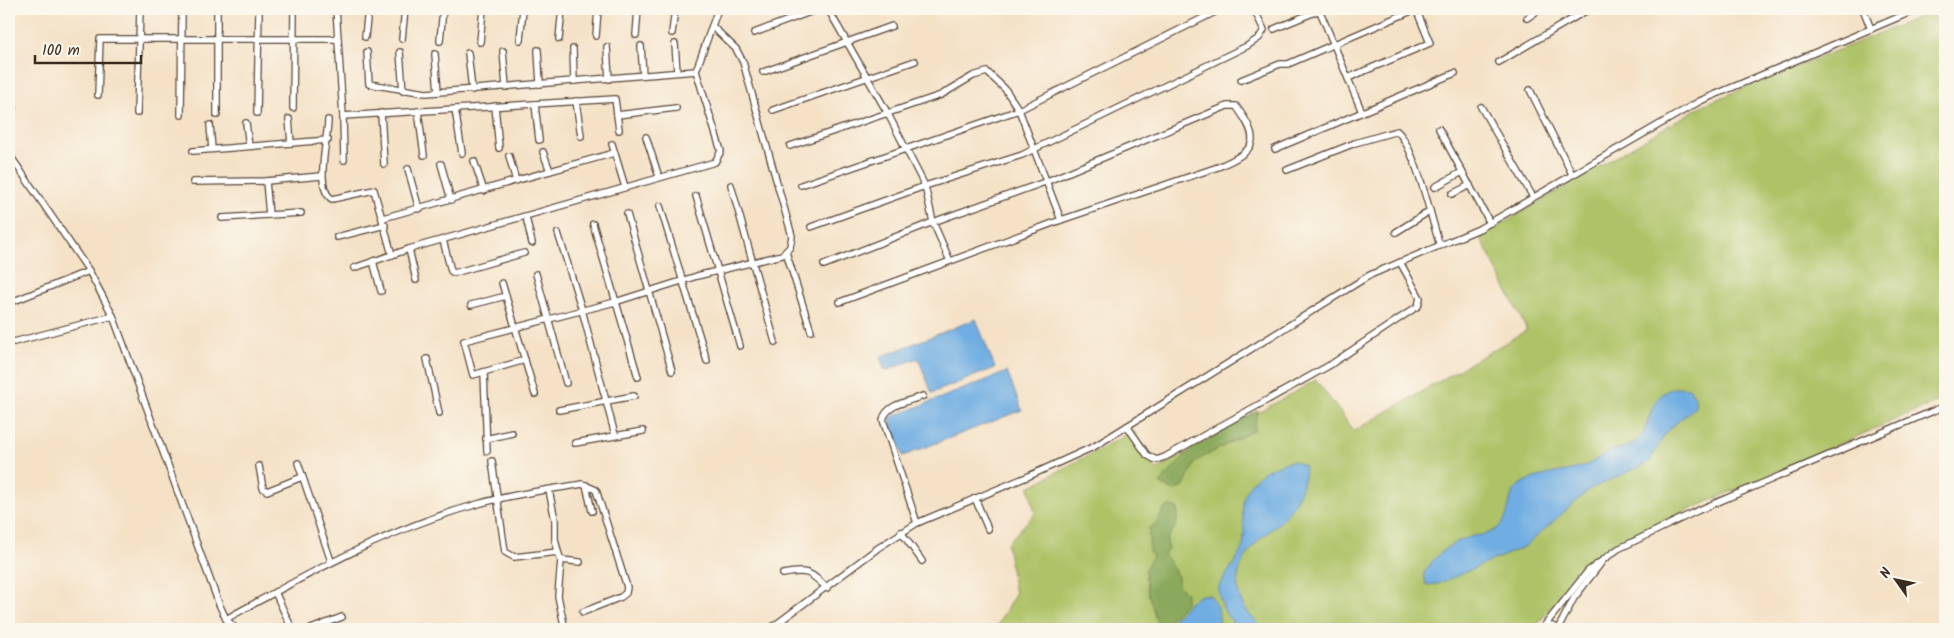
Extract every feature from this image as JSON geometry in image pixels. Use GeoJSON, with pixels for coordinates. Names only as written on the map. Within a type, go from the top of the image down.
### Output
{"type":"FeatureCollection","features":[{"type":"Feature","properties":{"kind":"street"},"geometry":{"type":"LineString","coordinates":[[137,113],[140,9]]}},
{"type":"Feature","properties":{"kind":"street"},"geometry":{"type":"LineString","coordinates":[[181,115],[182,9]]}},
{"type":"Feature","properties":{"kind":"street"},"geometry":{"type":"LineString","coordinates":[[217,9],[217,115]]}},
{"type":"Feature","properties":{"kind":"street"},"geometry":{"type":"LineString","coordinates":[[257,113],[259,9]]}},
{"type":"Feature","properties":{"kind":"street"},"geometry":{"type":"LineString","coordinates":[[293,108],[294,9]]}},
{"type":"Feature","properties":{"kind":"street"},"geometry":{"type":"LineString","coordinates":[[336,9],[344,160]]}},
{"type":"Feature","properties":{"kind":"street"},"geometry":{"type":"LineString","coordinates":[[366,37],[368,9]]}},
{"type":"Feature","properties":{"kind":"street"},"geometry":{"type":"LineString","coordinates":[[402,39],[405,9]]}},
{"type":"Feature","properties":{"kind":"street"},"geometry":{"type":"LineString","coordinates":[[440,41],[443,9]]}},
{"type":"Feature","properties":{"kind":"street"},"geometry":{"type":"LineString","coordinates":[[480,42],[483,9]]}},
{"type":"Feature","properties":{"kind":"street"},"geometry":{"type":"LineString","coordinates":[[520,40],[523,9]]}},
{"type":"Feature","properties":{"kind":"street"},"geometry":{"type":"LineString","coordinates":[[558,39],[562,9]]}},
{"type":"Feature","properties":{"kind":"street"},"geometry":{"type":"LineString","coordinates":[[596,36],[598,9]]}},
{"type":"Feature","properties":{"kind":"street"},"geometry":{"type":"LineString","coordinates":[[636,34],[638,9]]}},
{"type":"Feature","properties":{"kind":"street"},"geometry":{"type":"LineString","coordinates":[[672,33],[675,9]]}},
{"type":"Feature","properties":{"kind":"street"},"geometry":{"type":"LineString","coordinates":[[354,268],[409,249],[715,162],[720,156],[721,151],[696,71],[718,9]]}},
{"type":"Feature","properties":{"kind":"street"},"geometry":{"type":"LineString","coordinates":[[754,34],[818,9]]}},
{"type":"Feature","properties":{"kind":"street"},"geometry":{"type":"LineString","coordinates":[[828,9],[888,112],[925,186],[933,222],[950,261]]}},
{"type":"Feature","properties":{"kind":"street"},"geometry":{"type":"LineString","coordinates":[[801,185],[1019,110],[1222,9]]}},
{"type":"Feature","properties":{"kind":"street"},"geometry":{"type":"LineString","coordinates":[[811,227],[925,186],[1004,161],[1247,46],[1259,38],[1264,30],[1254,9]]}},
{"type":"Feature","properties":{"kind":"street"},"geometry":{"type":"LineString","coordinates":[[1274,29],[1320,9],[1362,112]]}},
{"type":"Feature","properties":{"kind":"street"},"geometry":{"type":"LineString","coordinates":[[1241,80],[1280,64],[1288,64],[1416,9],[1430,43],[1348,78]]}},
{"type":"Feature","properties":{"kind":"street"},"geometry":{"type":"LineString","coordinates":[[1527,18],[1540,9]]}},
{"type":"Feature","properties":{"kind":"street"},"geometry":{"type":"LineString","coordinates":[[1499,62],[1589,9]]}},
{"type":"Feature","properties":{"kind":"street"},"geometry":{"type":"LineString","coordinates":[[1863,9],[1871,29]]}},
{"type":"Feature","properties":{"kind":"street"},"geometry":{"type":"LineString","coordinates":[[770,629],[901,532],[917,523],[1095,446],[1370,275],[1490,223],[1700,101],[1918,9]]}},
{"type":"Feature","properties":{"kind":"street"},"geometry":{"type":"LineString","coordinates":[[525,360],[475,375],[471,373],[464,341],[615,302],[683,280],[752,264],[786,252],[792,243],[792,236],[743,62],[731,44],[712,26]]}},
{"type":"Feature","properties":{"kind":"street"},"geometry":{"type":"LineString","coordinates":[[763,72],[892,26]]}},
{"type":"Feature","properties":{"kind":"street"},"geometry":{"type":"LineString","coordinates":[[98,94],[100,39],[338,39]]}},
{"type":"Feature","properties":{"kind":"street"},"geometry":{"type":"LineString","coordinates":[[675,44],[677,72]]}},
{"type":"Feature","properties":{"kind":"street"},"geometry":{"type":"LineString","coordinates":[[641,46],[642,75]]}},
{"type":"Feature","properties":{"kind":"street"},"geometry":{"type":"LineString","coordinates":[[607,47],[609,79]]}},
{"type":"Feature","properties":{"kind":"street"},"geometry":{"type":"LineString","coordinates":[[573,49],[574,82]]}},
{"type":"Feature","properties":{"kind":"street"},"geometry":{"type":"LineString","coordinates":[[538,50],[540,84]]}},
{"type":"Feature","properties":{"kind":"street"},"geometry":{"type":"LineString","coordinates":[[503,51],[506,87]]}},
{"type":"Feature","properties":{"kind":"street"},"geometry":{"type":"LineString","coordinates":[[367,52],[369,84],[403,90],[438,92],[472,90],[696,71]]}},
{"type":"Feature","properties":{"kind":"street"},"geometry":{"type":"LineString","coordinates":[[400,52],[403,90]]}},
{"type":"Feature","properties":{"kind":"street"},"geometry":{"type":"LineString","coordinates":[[468,53],[472,90]]}},
{"type":"Feature","properties":{"kind":"street"},"geometry":{"type":"LineString","coordinates":[[435,54],[438,92]]}},
{"type":"Feature","properties":{"kind":"street"},"geometry":{"type":"LineString","coordinates":[[773,110],[914,61]]}},
{"type":"Feature","properties":{"kind":"street"},"geometry":{"type":"LineString","coordinates":[[790,146],[941,95],[973,76],[987,72],[996,79],[1019,110],[1061,220]]}},
{"type":"Feature","properties":{"kind":"street"},"geometry":{"type":"LineString","coordinates":[[1275,149],[1455,73]]}},
{"type":"Feature","properties":{"kind":"street"},"geometry":{"type":"LineString","coordinates":[[1530,90],[1572,174]]}},
{"type":"Feature","properties":{"kind":"street"},"geometry":{"type":"LineString","coordinates":[[343,116],[615,99],[619,130]]}},
{"type":"Feature","properties":{"kind":"street"},"geometry":{"type":"LineString","coordinates":[[576,101],[581,136]]}},
{"type":"Feature","properties":{"kind":"street"},"geometry":{"type":"LineString","coordinates":[[535,104],[539,140]]}},
{"type":"Feature","properties":{"kind":"street"},"geometry":{"type":"LineString","coordinates":[[495,106],[499,148]]}},
{"type":"Feature","properties":{"kind":"street"},"geometry":{"type":"LineString","coordinates":[[824,266],[933,222],[1045,182],[1227,106],[1236,106],[1253,134],[1253,143],[1249,148],[1228,163],[1061,220],[840,302]]}},
{"type":"Feature","properties":{"kind":"street"},"geometry":{"type":"LineString","coordinates":[[9,114],[13,107]]}},
{"type":"Feature","properties":{"kind":"street"},"geometry":{"type":"LineString","coordinates":[[1481,107],[1532,197]]}},
{"type":"Feature","properties":{"kind":"street"},"geometry":{"type":"LineString","coordinates":[[617,115],[676,108]]}},
{"type":"Feature","properties":{"kind":"street"},"geometry":{"type":"LineString","coordinates":[[455,109],[462,153]]}},
{"type":"Feature","properties":{"kind":"street"},"geometry":{"type":"LineString","coordinates":[[418,111],[424,155]]}},
{"type":"Feature","properties":{"kind":"street"},"geometry":{"type":"LineString","coordinates":[[381,114],[384,164]]}},
{"type":"Feature","properties":{"kind":"street"},"geometry":{"type":"LineString","coordinates":[[289,119],[291,143]]}},
{"type":"Feature","properties":{"kind":"street"},"geometry":{"type":"LineString","coordinates":[[328,120],[328,140],[321,176],[328,197],[332,199],[374,190],[392,254]]}},
{"type":"Feature","properties":{"kind":"street"},"geometry":{"type":"LineString","coordinates":[[246,123],[249,146]]}},
{"type":"Feature","properties":{"kind":"street"},"geometry":{"type":"LineString","coordinates":[[210,125],[212,149]]}},
{"type":"Feature","properties":{"kind":"street"},"geometry":{"type":"LineString","coordinates":[[1439,129],[1490,223]]}},
{"type":"Feature","properties":{"kind":"street"},"geometry":{"type":"LineString","coordinates":[[1287,170],[1355,143],[1397,131],[1403,138],[1419,175],[1440,246]]}},
{"type":"Feature","properties":{"kind":"street"},"geometry":{"type":"LineString","coordinates":[[646,137],[658,177]]}},
{"type":"Feature","properties":{"kind":"street"},"geometry":{"type":"LineString","coordinates":[[193,151],[328,140]]}},
{"type":"Feature","properties":{"kind":"street"},"geometry":{"type":"LineString","coordinates":[[612,144],[625,187]]}},
{"type":"Feature","properties":{"kind":"street"},"geometry":{"type":"LineString","coordinates":[[543,152],[550,171]]}},
{"type":"Feature","properties":{"kind":"street"},"geometry":{"type":"LineString","coordinates":[[337,237],[419,209],[614,153]]}},
{"type":"Feature","properties":{"kind":"street"},"geometry":{"type":"LineString","coordinates":[[9,154],[88,271],[113,316],[226,619],[236,629]]}},
{"type":"Feature","properties":{"kind":"street"},"geometry":{"type":"LineString","coordinates":[[508,156],[516,181]]}},
{"type":"Feature","properties":{"kind":"street"},"geometry":{"type":"LineString","coordinates":[[474,161],[484,191]]}},
{"type":"Feature","properties":{"kind":"street"},"geometry":{"type":"LineString","coordinates":[[441,164],[451,200]]}},
{"type":"Feature","properties":{"kind":"street"},"geometry":{"type":"LineString","coordinates":[[408,169],[419,209]]}},
{"type":"Feature","properties":{"kind":"street"},"geometry":{"type":"LineString","coordinates":[[1434,187],[1462,172]]}},
{"type":"Feature","properties":{"kind":"street"},"geometry":{"type":"LineString","coordinates":[[193,182],[266,181],[321,176]]}},
{"type":"Feature","properties":{"kind":"street"},"geometry":{"type":"LineString","coordinates":[[266,181],[268,215]]}},
{"type":"Feature","properties":{"kind":"street"},"geometry":{"type":"LineString","coordinates":[[731,185],[775,342]]}},
{"type":"Feature","properties":{"kind":"street"},"geometry":{"type":"LineString","coordinates":[[1452,194],[1470,185]]}},
{"type":"Feature","properties":{"kind":"street"},"geometry":{"type":"LineString","coordinates":[[696,196],[740,346]]}},
{"type":"Feature","properties":{"kind":"street"},"geometry":{"type":"LineString","coordinates":[[660,206],[707,361]]}},
{"type":"Feature","properties":{"kind":"street"},"geometry":{"type":"LineString","coordinates":[[1396,232],[1430,211]]}},
{"type":"Feature","properties":{"kind":"street"},"geometry":{"type":"LineString","coordinates":[[222,218],[301,213]]}},
{"type":"Feature","properties":{"kind":"street"},"geometry":{"type":"LineString","coordinates":[[627,214],[672,371]]}},
{"type":"Feature","properties":{"kind":"street"},"geometry":{"type":"LineString","coordinates":[[526,217],[532,243]]}},
{"type":"Feature","properties":{"kind":"street"},"geometry":{"type":"LineString","coordinates":[[593,224],[638,377]]}},
{"type":"Feature","properties":{"kind":"street"},"geometry":{"type":"LineString","coordinates":[[558,233],[608,402],[615,435]]}},
{"type":"Feature","properties":{"kind":"street"},"geometry":{"type":"LineString","coordinates":[[443,240],[451,271],[454,273],[524,253]]}},
{"type":"Feature","properties":{"kind":"street"},"geometry":{"type":"LineString","coordinates":[[409,249],[416,280]]}},
{"type":"Feature","properties":{"kind":"street"},"geometry":{"type":"LineString","coordinates":[[786,252],[811,332]]}},
{"type":"Feature","properties":{"kind":"street"},"geometry":{"type":"LineString","coordinates":[[373,261],[381,291]]}},
{"type":"Feature","properties":{"kind":"street"},"geometry":{"type":"LineString","coordinates":[[1127,426],[1147,455],[1156,460],[1165,457],[1330,365],[1418,306],[1420,298],[1400,262]]}},
{"type":"Feature","properties":{"kind":"street"},"geometry":{"type":"LineString","coordinates":[[9,303],[88,271]]}},
{"type":"Feature","properties":{"kind":"street"},"geometry":{"type":"LineString","coordinates":[[536,274],[566,384]]}},
{"type":"Feature","properties":{"kind":"street"},"geometry":{"type":"LineString","coordinates":[[502,283],[535,394]]}},
{"type":"Feature","properties":{"kind":"street"},"geometry":{"type":"LineString","coordinates":[[471,305],[506,296]]}},
{"type":"Feature","properties":{"kind":"street"},"geometry":{"type":"LineString","coordinates":[[9,340],[14,342],[113,316]]}},
{"type":"Feature","properties":{"kind":"street"},"geometry":{"type":"LineString","coordinates":[[427,359],[438,413]]}},
{"type":"Feature","properties":{"kind":"street"},"geometry":{"type":"LineString","coordinates":[[484,372],[487,451]]}},
{"type":"Feature","properties":{"kind":"street"},"geometry":{"type":"LineString","coordinates":[[559,410],[634,396]]}},
{"type":"Feature","properties":{"kind":"street"},"geometry":{"type":"LineString","coordinates":[[917,523],[883,420],[887,411],[891,408],[923,396]]}},
{"type":"Feature","properties":{"kind":"street"},"geometry":{"type":"LineString","coordinates":[[1543,627],[1576,583],[1588,571],[1650,532],[1945,406]]}},
{"type":"Feature","properties":{"kind":"street"},"geometry":{"type":"LineString","coordinates":[[575,443],[642,431]]}},
{"type":"Feature","properties":{"kind":"street"},"geometry":{"type":"LineString","coordinates":[[486,439],[512,434]]}},
{"type":"Feature","properties":{"kind":"street"},"geometry":{"type":"LineString","coordinates":[[492,461],[506,554],[514,557],[558,552]]}},
{"type":"Feature","properties":{"kind":"street"},"geometry":{"type":"LineString","coordinates":[[298,463],[331,561]]}},
{"type":"Feature","properties":{"kind":"street"},"geometry":{"type":"LineString","coordinates":[[259,466],[263,488],[267,490],[302,477]]}},
{"type":"Feature","properties":{"kind":"street"},"geometry":{"type":"LineString","coordinates":[[226,619],[331,561],[385,536],[497,499],[586,485],[596,490],[627,587],[626,593],[622,597],[583,612]]}},
{"type":"Feature","properties":{"kind":"street"},"geometry":{"type":"LineString","coordinates":[[586,485],[592,511]]}},
{"type":"Feature","properties":{"kind":"street"},"geometry":{"type":"LineString","coordinates":[[549,490],[555,520],[555,539],[560,560],[558,596],[564,625]]}},
{"type":"Feature","properties":{"kind":"street"},"geometry":{"type":"LineString","coordinates":[[975,498],[988,529]]}},
{"type":"Feature","properties":{"kind":"street"},"geometry":{"type":"LineString","coordinates":[[901,532],[922,561]]}},
{"type":"Feature","properties":{"kind":"street"},"geometry":{"type":"LineString","coordinates":[[560,560],[580,562]]}},
{"type":"Feature","properties":{"kind":"street"},"geometry":{"type":"LineString","coordinates":[[1543,627],[1550,625],[1558,629],[1574,598],[1603,560]]}},
{"type":"Feature","properties":{"kind":"street"},"geometry":{"type":"LineString","coordinates":[[783,574],[799,571],[809,573],[827,588]]}},
{"type":"Feature","properties":{"kind":"street"},"geometry":{"type":"LineString","coordinates":[[275,592],[292,629]]}},
{"type":"Feature","properties":{"kind":"street"},"geometry":{"type":"LineString","coordinates":[[311,629],[342,617]]}},
{"type":"Feature","properties":{"kind":"green space"},"geometry":{"type":"Polygon","coordinates":[[[1939,9],[1945,9],[1945,398],[1625,538],[1591,559],[1572,579],[1534,629],[991,629],[998,624],[1015,594],[1007,543],[1035,514],[1029,487],[1134,431],[1156,470],[1316,380],[1354,431],[1527,330],[1480,237],[1703,105],[1939,9]]]}},
{"type":"Feature","properties":{"kind":"green space"},"geometry":{"type":"Polygon","coordinates":[[[1258,410],[1254,430],[1196,461],[1183,487],[1173,491],[1160,483],[1192,448],[1258,410]]]}},
{"type":"Feature","properties":{"kind":"green space"},"geometry":{"type":"Polygon","coordinates":[[[1169,506],[1177,508],[1178,517],[1167,539],[1168,549],[1164,554],[1178,577],[1178,586],[1186,593],[1186,602],[1166,623],[1157,623],[1147,589],[1145,569],[1153,556],[1149,552],[1149,528],[1158,521],[1162,511],[1169,506]]]}},
{"type":"Feature","properties":{"kind":"water"},"geometry":{"type":"Polygon","coordinates":[[[976,319],[995,368],[932,393],[918,358],[885,371],[880,357],[976,319]]]}},
{"type":"Feature","properties":{"kind":"water"},"geometry":{"type":"Polygon","coordinates":[[[1007,372],[1022,410],[903,456],[889,418],[1007,372]]]}},
{"type":"Feature","properties":{"kind":"water"},"geometry":{"type":"Polygon","coordinates":[[[1677,387],[1689,388],[1695,397],[1695,407],[1666,432],[1649,463],[1590,489],[1526,546],[1438,584],[1426,585],[1424,573],[1442,551],[1460,540],[1487,533],[1499,527],[1506,516],[1513,492],[1517,487],[1537,477],[1582,467],[1609,452],[1632,444],[1642,434],[1654,404],[1659,397],[1677,387]]]}},
{"type":"Feature","properties":{"kind":"water"},"geometry":{"type":"Polygon","coordinates":[[[1294,461],[1305,466],[1304,479],[1297,498],[1283,519],[1258,541],[1249,552],[1239,573],[1237,584],[1239,594],[1243,604],[1259,624],[1259,629],[1233,629],[1232,621],[1222,605],[1219,586],[1243,545],[1243,502],[1246,493],[1250,485],[1262,473],[1277,465],[1294,461]]]}},
{"type":"Feature","properties":{"kind":"water"},"geometry":{"type":"Polygon","coordinates":[[[1201,595],[1210,595],[1218,607],[1220,629],[1164,629],[1189,602],[1201,595]]]}}]}
